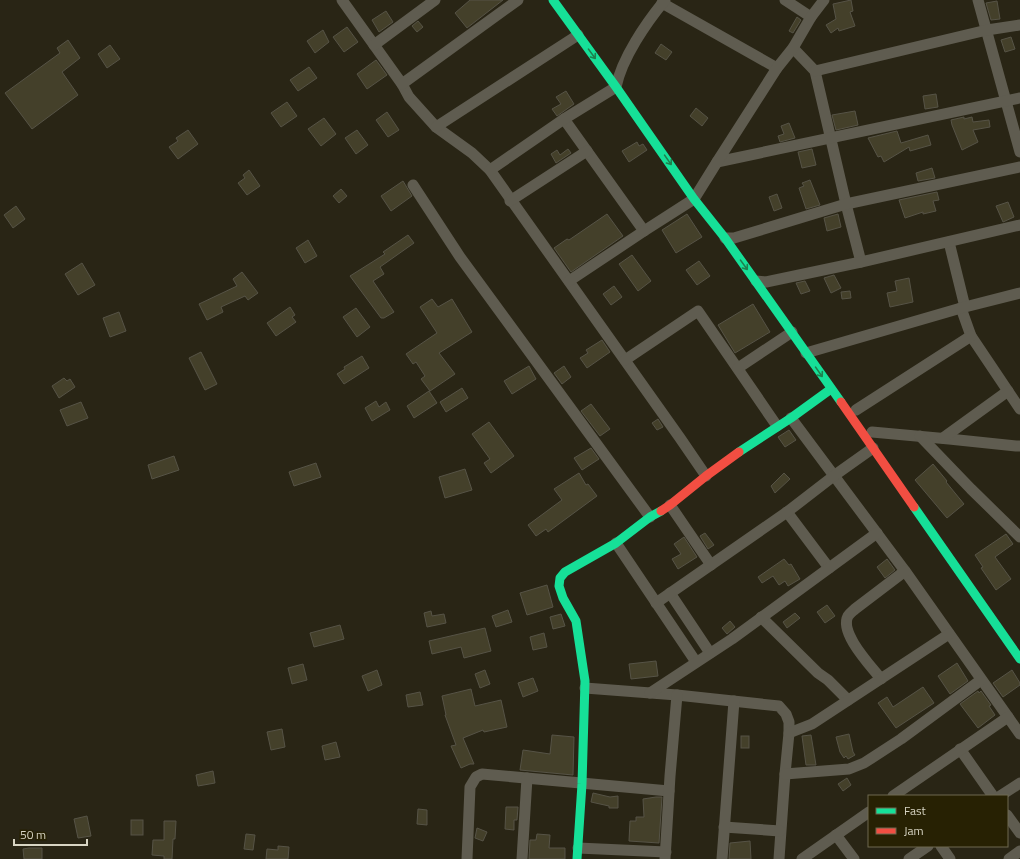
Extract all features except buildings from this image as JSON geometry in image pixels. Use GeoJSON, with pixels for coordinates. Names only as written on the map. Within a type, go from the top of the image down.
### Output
{"type":"FeatureCollection","features":[{"type":"Feature","properties":{"kind":"main road"},"geometry":{"type":"LineString","coordinates":[[553,0],[729,238],[811,352],[856,410],[960,557]]}},
{"type":"Feature","properties":{"kind":"main road"},"geometry":{"type":"LineString","coordinates":[[616,71],[673,155],[697,195]]}},
{"type":"Feature","properties":{"kind":"main road"},"geometry":{"type":"LineString","coordinates":[[761,282],[792,332],[811,352],[831,389],[1020,659]]}},
{"type":"Feature","properties":{"kind":"main road"},"geometry":{"type":"LineString","coordinates":[[578,853],[585,688],[576,621],[563,598],[559,586],[560,578],[565,572],[616,543],[650,517],[670,505],[706,476],[831,389]]}},
{"type":"Feature","properties":{"kind":"street"},"geometry":{"type":"LineString","coordinates":[[342,0],[402,84],[409,97],[436,127],[472,153],[490,170],[510,201],[569,281],[706,476]]}},
{"type":"Feature","properties":{"kind":"street"},"geometry":{"type":"LineString","coordinates":[[374,45],[420,4],[435,0]]}},
{"type":"Feature","properties":{"kind":"street"},"geometry":{"type":"LineString","coordinates":[[402,84],[518,0]]}},
{"type":"Feature","properties":{"kind":"street"},"geometry":{"type":"LineString","coordinates":[[785,0],[811,17]]}},
{"type":"Feature","properties":{"kind":"street"},"geometry":{"type":"LineString","coordinates":[[569,281],[697,195],[777,68],[793,48],[811,17],[824,0]]}},
{"type":"Feature","properties":{"kind":"street"},"geometry":{"type":"LineString","coordinates":[[978,0],[1020,152]]}},
{"type":"Feature","properties":{"kind":"street"},"geometry":{"type":"LineString","coordinates":[[490,170],[564,119],[616,87],[616,71],[663,2],[777,68]]}},
{"type":"Feature","properties":{"kind":"street"},"geometry":{"type":"LineString","coordinates":[[815,71],[987,30],[1020,25]]}},
{"type":"Feature","properties":{"kind":"street"},"geometry":{"type":"LineString","coordinates":[[436,127],[578,35]]}},
{"type":"Feature","properties":{"kind":"street"},"geometry":{"type":"LineString","coordinates":[[793,48],[815,71],[830,139],[861,262]]}},
{"type":"Feature","properties":{"kind":"street"},"geometry":{"type":"LineString","coordinates":[[717,162],[1020,98]]}},
{"type":"Feature","properties":{"kind":"street"},"geometry":{"type":"LineString","coordinates":[[564,119],[644,231]]}},
{"type":"Feature","properties":{"kind":"street"},"geometry":{"type":"LineString","coordinates":[[510,201],[587,151]]}},
{"type":"Feature","properties":{"kind":"street"},"geometry":{"type":"LineString","coordinates":[[729,238],[846,204],[1020,167]]}},
{"type":"Feature","properties":{"kind":"street"},"geometry":{"type":"LineString","coordinates":[[413,185],[460,258],[650,517]]}},
{"type":"Feature","properties":{"kind":"street"},"geometry":{"type":"LineString","coordinates":[[761,282],[861,262],[1020,225]]}},
{"type":"Feature","properties":{"kind":"street"},"geometry":{"type":"LineString","coordinates":[[949,242],[971,336],[1020,409]]}},
{"type":"Feature","properties":{"kind":"street"},"geometry":{"type":"LineString","coordinates":[[811,352],[963,307],[1020,293]]}},
{"type":"Feature","properties":{"kind":"street"},"geometry":{"type":"LineString","coordinates":[[625,360],[698,311],[777,426]]}},
{"type":"Feature","properties":{"kind":"street"},"geometry":{"type":"LineString","coordinates":[[738,368],[792,332]]}},
{"type":"Feature","properties":{"kind":"street"},"geometry":{"type":"LineString","coordinates":[[856,410],[971,336]]}},
{"type":"Feature","properties":{"kind":"street"},"geometry":{"type":"LineString","coordinates":[[943,438],[1008,391]]}},
{"type":"Feature","properties":{"kind":"street"},"geometry":{"type":"LineString","coordinates":[[791,418],[835,475],[905,571],[1020,734]]}},
{"type":"Feature","properties":{"kind":"street"},"geometry":{"type":"LineString","coordinates":[[872,432],[1020,446]]}},
{"type":"Feature","properties":{"kind":"street"},"geometry":{"type":"LineString","coordinates":[[920,436],[1020,538]]}},
{"type":"Feature","properties":{"kind":"street"},"geometry":{"type":"LineString","coordinates":[[656,603],[787,512],[873,448]]}},
{"type":"Feature","properties":{"kind":"street"},"geometry":{"type":"LineString","coordinates":[[670,505],[710,565]]}},
{"type":"Feature","properties":{"kind":"street"},"geometry":{"type":"LineString","coordinates":[[787,512],[829,568]]}},
{"type":"Feature","properties":{"kind":"street"},"geometry":{"type":"LineString","coordinates":[[650,693],[732,639],[877,533]]}},
{"type":"Feature","properties":{"kind":"street"},"geometry":{"type":"LineString","coordinates":[[616,543],[696,662]]}},
{"type":"Feature","properties":{"kind":"street"},"geometry":{"type":"LineString","coordinates":[[881,679],[851,638],[847,628],[847,621],[849,615],[855,609],[905,571]]}},
{"type":"Feature","properties":{"kind":"street"},"geometry":{"type":"LineString","coordinates":[[670,593],[710,653]]}},
{"type":"Feature","properties":{"kind":"street"},"geometry":{"type":"LineString","coordinates":[[761,617],[848,700]]}},
{"type":"Feature","properties":{"kind":"street"},"geometry":{"type":"LineString","coordinates":[[789,733],[812,724],[949,634]]}},
{"type":"Feature","properties":{"kind":"street"},"geometry":{"type":"LineString","coordinates":[[785,774],[849,769],[864,763],[901,739],[981,680]]}},
{"type":"Feature","properties":{"kind":"street"},"geometry":{"type":"LineString","coordinates":[[585,688],[678,695],[778,706],[783,709],[789,722],[789,733],[780,831],[779,859]]}},
{"type":"Feature","properties":{"kind":"street"},"geometry":{"type":"LineString","coordinates":[[578,853],[666,855],[669,791],[678,695]]}},
{"type":"Feature","properties":{"kind":"street"},"geometry":{"type":"LineString","coordinates":[[722,859],[734,701]]}},
{"type":"Feature","properties":{"kind":"street"},"geometry":{"type":"LineString","coordinates":[[894,795],[1008,717]]}},
{"type":"Feature","properties":{"kind":"street"},"geometry":{"type":"LineString","coordinates":[[960,749],[992,795]]}},
{"type":"Feature","properties":{"kind":"street"},"geometry":{"type":"LineString","coordinates":[[467,859],[470,787],[476,777],[482,774],[669,791]]}},
{"type":"Feature","properties":{"kind":"street"},"geometry":{"type":"LineString","coordinates":[[522,859],[527,778]]}},
{"type":"Feature","properties":{"kind":"street"},"geometry":{"type":"LineString","coordinates":[[1001,795],[1020,782]]}},
{"type":"Feature","properties":{"kind":"street"},"geometry":{"type":"LineString","coordinates":[[802,859],[868,813]]}},
{"type":"Feature","properties":{"kind":"street"},"geometry":{"type":"LineString","coordinates":[[1008,816],[1020,833]]}},
{"type":"Feature","properties":{"kind":"street"},"geometry":{"type":"LineString","coordinates":[[724,827],[780,831]]}},
{"type":"Feature","properties":{"kind":"street"},"geometry":{"type":"LineString","coordinates":[[836,835],[854,859]]}},
{"type":"Feature","properties":{"kind":"street"},"geometry":{"type":"LineString","coordinates":[[909,859],[927,847]]}},
{"type":"Feature","properties":{"kind":"street"},"geometry":{"type":"LineString","coordinates":[[942,847],[950,859]]}},
{"type":"Feature","properties":{"kind":"street"},"geometry":{"type":"LineString","coordinates":[[1009,859],[1020,851]]}},
{"type":"Feature","properties":{"kind":"traffic: fast"},"geometry":{"type":"LineString","coordinates":[[553,0],[694,199],[725,238],[841,402]]}},
{"type":"Feature","properties":{"kind":"traffic: fast"},"geometry":{"type":"LineString","coordinates":[[739,452],[791,418],[831,389]]}},
{"type":"Feature","properties":{"kind":"traffic: fast"},"geometry":{"type":"LineString","coordinates":[[914,507],[1020,659]]}},
{"type":"Feature","properties":{"kind":"traffic: fast"},"geometry":{"type":"LineString","coordinates":[[577,859],[582,784],[585,681],[576,621],[563,598],[559,586],[560,578],[565,572],[616,543],[650,517],[661,511]]}},
{"type":"Feature","properties":{"kind":"traffic: jam"},"geometry":{"type":"LineString","coordinates":[[841,402],[914,507]]}},
{"type":"Feature","properties":{"kind":"traffic: jam"},"geometry":{"type":"LineString","coordinates":[[661,511],[739,452]]}}]}
